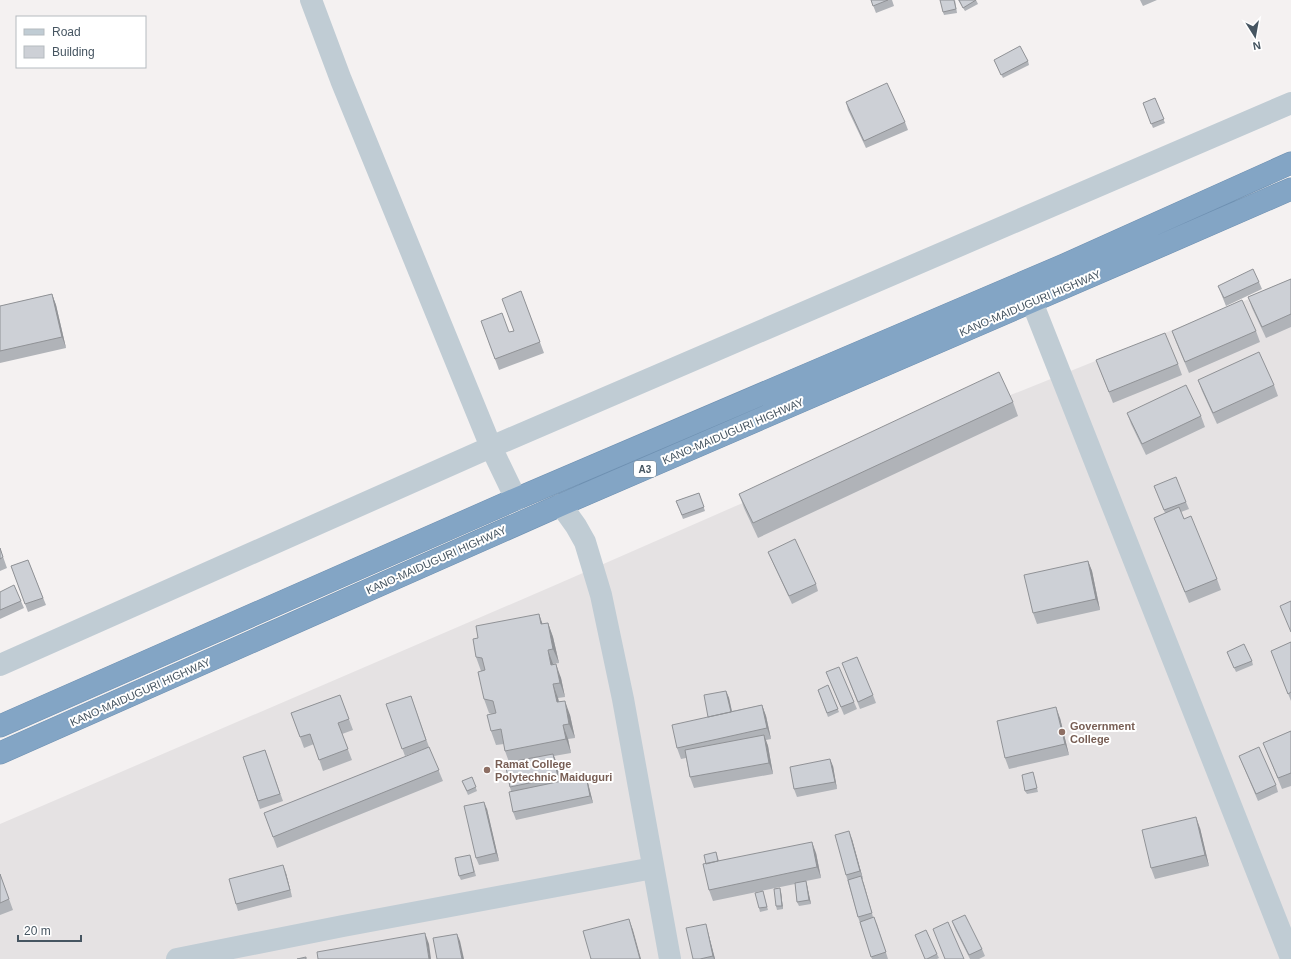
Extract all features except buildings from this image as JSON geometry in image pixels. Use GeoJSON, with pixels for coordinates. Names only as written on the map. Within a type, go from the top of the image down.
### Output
{"type":"FeatureCollection","features":[{"type":"Feature","properties":{"kind":"highway","name":"KANO-MAIDUGURI HIGHWAY"},"geometry":{"type":"LineString","coordinates":[[0,726],[516,499],[1064,265],[1291,163]]}},
{"type":"Feature","properties":{"kind":"highway","name":"KANO-MAIDUGURI HIGHWAY"},"geometry":{"type":"LineString","coordinates":[[0,753],[561,505],[1291,189]]}},
{"type":"Feature","properties":{"kind":"street"},"geometry":{"type":"LineString","coordinates":[[311,0],[341,80],[491,447],[516,499]]}},
{"type":"Feature","properties":{"kind":"street"},"geometry":{"type":"LineString","coordinates":[[0,665],[491,447],[1291,103]]}},
{"type":"Feature","properties":{"kind":"street"},"geometry":{"type":"LineString","coordinates":[[1032,302],[1291,958]]}},
{"type":"Feature","properties":{"kind":"street"},"geometry":{"type":"LineString","coordinates":[[561,505],[585,542],[601,595],[623,699],[670,959]]}},
{"type":"Feature","properties":{"kind":"street"},"geometry":{"type":"LineString","coordinates":[[177,959],[654,868]]}},
{"type":"Feature","properties":{"kind":"shaded area"},"geometry":{"type":"Polygon","coordinates":[[[1291,282],[1291,959],[0,959],[0,824],[738,505],[1291,282]]]}},
{"type":"Feature","properties":{"kind":"place","name":"Government College"},"geometry":{"type":"Point","coordinates":[1062,732]}},
{"type":"Feature","properties":{"kind":"place","name":"Ramat College Polytechnic Maiduguri"},"geometry":{"type":"Point","coordinates":[487,770]}}]}
